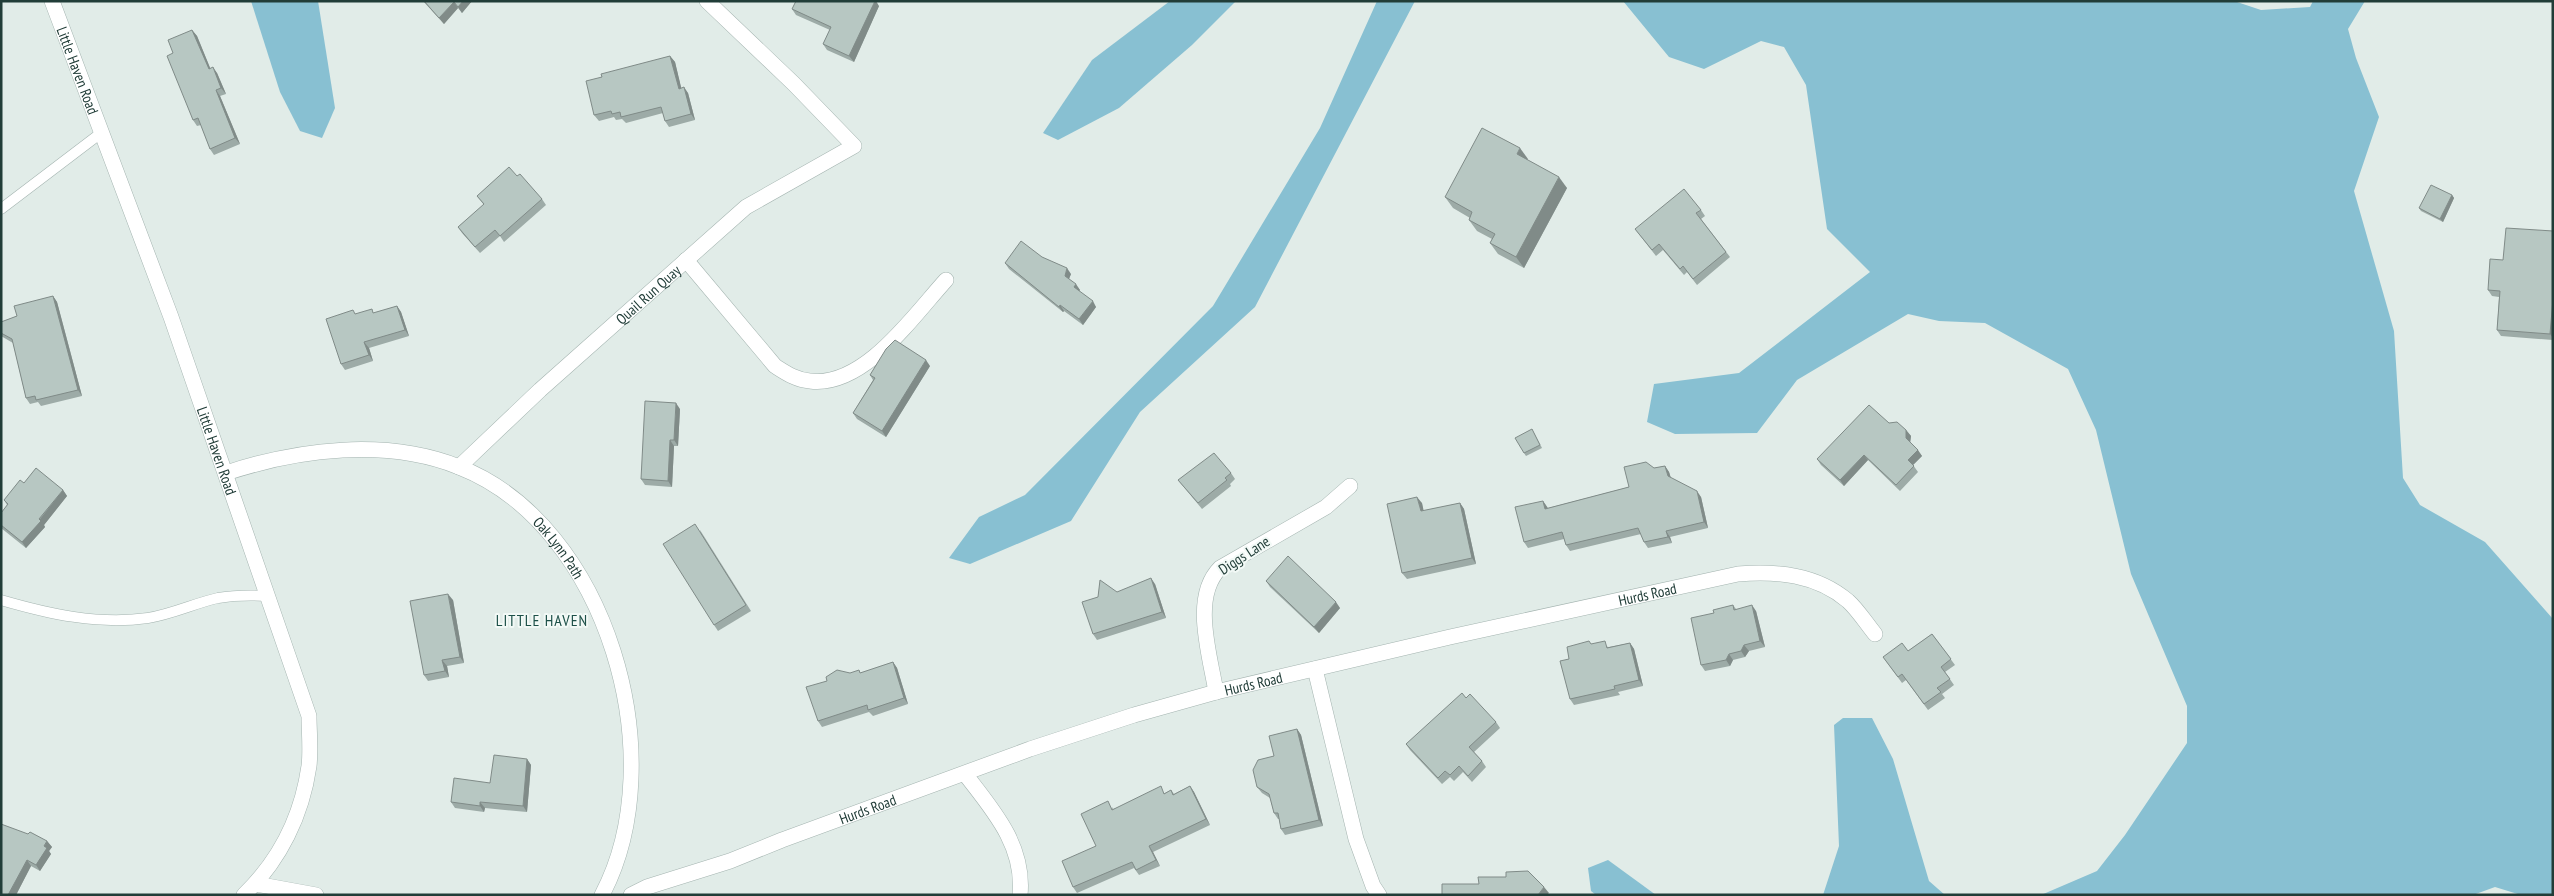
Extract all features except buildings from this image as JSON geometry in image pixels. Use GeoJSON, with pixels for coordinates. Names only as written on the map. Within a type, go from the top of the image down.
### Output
{"type":"FeatureCollection","features":[{"type":"Feature","properties":{"kind":"street","name":"Little Haven Road"},"geometry":{"type":"LineString","coordinates":[[52,1],[171,316],[309,716],[309,764],[303,798],[291,830],[274,860],[256,884],[244,895]]}},
{"type":"Feature","properties":{"kind":"street","name":"Quail Run Quay"},"geometry":{"type":"LineString","coordinates":[[459,467],[540,390],[746,207],[854,146],[794,84],[706,1]]}},
{"type":"Feature","properties":{"kind":"street"},"geometry":{"type":"LineString","coordinates":[[686,260],[775,366],[791,376],[810,381],[825,381],[850,372],[873,359],[946,280]]}},
{"type":"Feature","properties":{"kind":"street","name":"Oak Lynn Path"},"geometry":{"type":"LineString","coordinates":[[226,473],[253,464],[299,454],[345,451],[399,452],[433,458],[479,475],[510,495],[553,537],[575,568],[593,601],[611,647],[625,699],[631,743],[631,796],[620,851],[602,895]]}},
{"type":"Feature","properties":{"kind":"street","name":"Diggs Lane"},"geometry":{"type":"LineString","coordinates":[[1216,692],[1204,604],[1206,588],[1214,574],[1220,568],[1326,507],[1350,486]]}},
{"type":"Feature","properties":{"kind":"street","name":"Hurds Road"},"geometry":{"type":"LineString","coordinates":[[632,895],[647,888],[730,861],[1030,749],[1134,715],[1216,692],[1315,668],[1738,574],[1770,572],[1796,575],[1826,586],[1848,601],[1875,634]]}},
{"type":"Feature","properties":{"kind":"street"},"geometry":{"type":"LineString","coordinates":[[1315,668],[1356,839],[1373,886],[1379,895]]}},
{"type":"Feature","properties":{"kind":"street"},"geometry":{"type":"LineString","coordinates":[[965,774],[999,819],[1013,844],[1020,867],[1020,895]]}},
{"type":"Feature","properties":{"kind":"street"},"geometry":{"type":"LineString","coordinates":[[256,884],[316,895]]}},
{"type":"Feature","properties":{"kind":"lane"},"geometry":{"type":"LineString","coordinates":[[1,209],[101,133]]}},
{"type":"Feature","properties":{"kind":"lane"},"geometry":{"type":"LineString","coordinates":[[1,600],[38,611],[113,621],[148,618],[182,611],[217,599],[245,595],[268,596]]}},
{"type":"Feature","properties":{"kind":"water"},"geometry":{"type":"Polygon","coordinates":[[[251,1],[318,1],[335,108],[322,138],[300,131],[280,92],[251,1]]]}},
{"type":"Feature","properties":{"kind":"water"},"geometry":{"type":"Polygon","coordinates":[[[1170,1],[1236,1],[1192,45],[1119,108],[1058,140],[1043,133],[1092,60],[1170,1]]]}},
{"type":"Feature","properties":{"kind":"water"},"geometry":{"type":"Polygon","coordinates":[[[1377,1],[1415,1],[1255,307],[1140,412],[1071,521],[970,564],[949,558],[979,517],[1025,495],[1213,306],[1320,128],[1377,1]]]}},
{"type":"Feature","properties":{"kind":"water"},"geometry":{"type":"Polygon","coordinates":[[[1623,1],[2234,1],[2261,10],[2310,7],[2313,1],[2365,1],[2348,29],[2356,58],[2379,117],[2354,191],[2394,331],[2403,478],[2420,505],[2485,542],[2553,619],[2553,895],[2521,895],[2495,887],[2473,895],[2041,895],[2097,871],[2125,835],[2187,743],[2187,706],[2131,574],[2096,430],[2068,369],[1985,323],[1939,321],[1908,314],[1797,380],[1757,433],[1675,434],[1647,422],[1654,384],[1739,373],[1870,272],[1827,229],[1806,85],[1784,47],[1761,41],[1704,69],[1669,57],[1623,1]]]}},
{"type":"Feature","properties":{"kind":"water"},"geometry":{"type":"Polygon","coordinates":[[[1843,718],[1872,718],[1893,759],[1929,881],[1945,895],[1823,895],[1839,846],[1834,725],[1843,718]]]}},
{"type":"Feature","properties":{"kind":"water"},"geometry":{"type":"Polygon","coordinates":[[[1608,860],[1656,895],[1596,895],[1591,891],[1588,868],[1608,860]]]}},
{"type":"Feature","properties":{"kind":"district","name":"LITTLE HAVEN"},"geometry":{"type":"Point","coordinates":[542,620]}}]}
